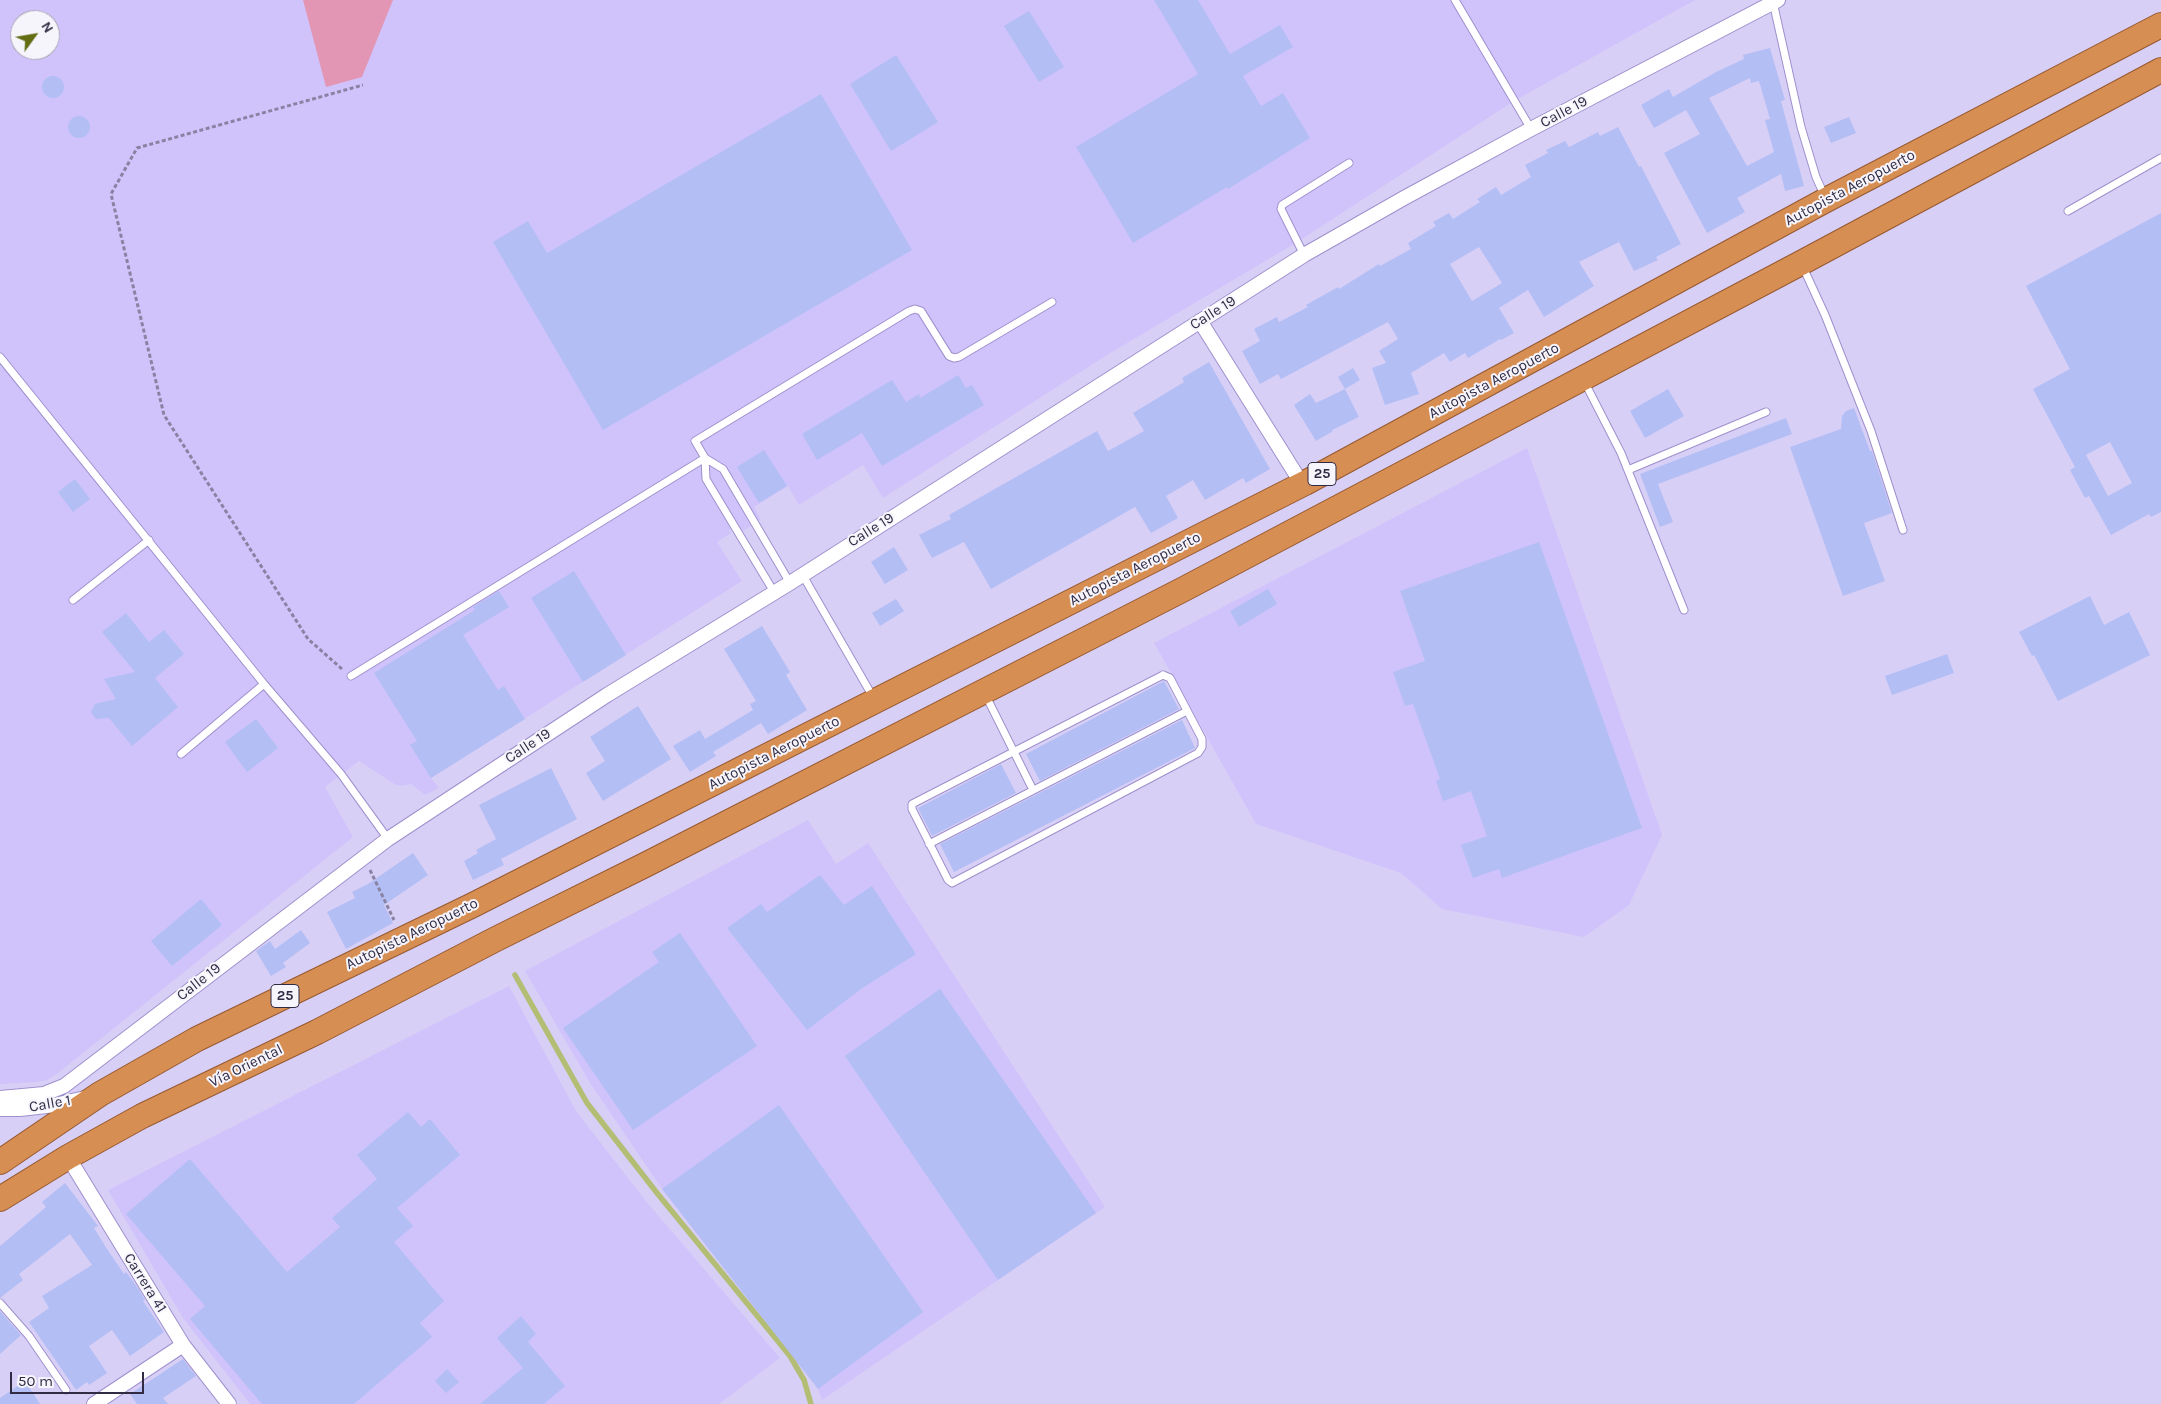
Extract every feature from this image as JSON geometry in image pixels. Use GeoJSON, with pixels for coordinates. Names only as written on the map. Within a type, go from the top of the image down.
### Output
{"type":"FeatureCollection","features":[{"type":"Feature","properties":{"kind":"highway","name":"Autopista Aeropuerto"},"geometry":{"type":"LineString","coordinates":[[100,1094],[197,1039],[404,939],[1302,484],[1826,200],[2161,25]]}},
{"type":"Feature","properties":{"kind":"highway","name":"25"},"geometry":{"type":"LineString","coordinates":[[984,691],[1184,589],[1801,263],[2161,70]]}},
{"type":"Feature","properties":{"kind":"highway","name":"Vía Oriental"},"geometry":{"type":"LineString","coordinates":[[0,1199],[68,1157],[142,1116],[317,1032],[496,938],[645,865],[984,691]]}},
{"type":"Feature","properties":{"kind":"highway","name":"25"},"geometry":{"type":"LineString","coordinates":[[0,1162],[100,1094]]}},
{"type":"Feature","properties":{"kind":"street","name":"Calle 19"},"geometry":{"type":"LineString","coordinates":[[0,1098],[44,1094],[64,1086],[388,838],[607,695],[790,583],[1304,255],[1531,129],[1776,1]]}},
{"type":"Feature","properties":{"kind":"street"},"geometry":{"type":"LineString","coordinates":[[1200,321],[1302,484]]}},
{"type":"Feature","properties":{"kind":"street","name":"Calle 1"},"geometry":{"type":"LineString","coordinates":[[0,1109],[54,1105],[100,1094]]}},
{"type":"Feature","properties":{"kind":"street","name":"Carrera 41"},"geometry":{"type":"LineString","coordinates":[[68,1157],[183,1345],[229,1404]]}},
{"type":"Feature","properties":{"kind":"street"},"geometry":{"type":"LineString","coordinates":[[94,1404],[183,1345]]}},
{"type":"Feature","properties":{"kind":"lane"},"geometry":{"type":"LineString","coordinates":[[1455,0],[1531,129]]}},
{"type":"Feature","properties":{"kind":"lane"},"geometry":{"type":"LineString","coordinates":[[1776,1],[1801,127],[1816,177],[1826,200]]}},
{"type":"Feature","properties":{"kind":"lane"},"geometry":{"type":"LineString","coordinates":[[2068,211],[2161,158]]}},
{"type":"Feature","properties":{"kind":"lane"},"geometry":{"type":"LineString","coordinates":[[1304,255],[1299,241],[1281,209],[1282,205],[1349,163]]}},
{"type":"Feature","properties":{"kind":"lane"},"geometry":{"type":"LineString","coordinates":[[1801,263],[1825,315],[1871,431],[1903,530]]}},
{"type":"Feature","properties":{"kind":"lane"},"geometry":{"type":"LineString","coordinates":[[774,592],[706,479],[705,458],[695,441],[909,311],[915,309],[921,312],[949,356],[954,358],[959,357],[1052,302]]}},
{"type":"Feature","properties":{"kind":"lane"},"geometry":{"type":"LineString","coordinates":[[0,357],[264,684],[341,774],[388,838]]}},
{"type":"Feature","properties":{"kind":"lane"},"geometry":{"type":"LineString","coordinates":[[1583,378],[1628,470],[1684,610]]}},
{"type":"Feature","properties":{"kind":"lane"},"geometry":{"type":"LineString","coordinates":[[1628,470],[1766,412]]}},
{"type":"Feature","properties":{"kind":"lane"},"geometry":{"type":"LineString","coordinates":[[351,676],[705,458]]}},
{"type":"Feature","properties":{"kind":"lane"},"geometry":{"type":"LineString","coordinates":[[705,458],[723,469],[790,583]]}},
{"type":"Feature","properties":{"kind":"lane"},"geometry":{"type":"LineString","coordinates":[[73,600],[149,540]]}},
{"type":"Feature","properties":{"kind":"lane"},"geometry":{"type":"LineString","coordinates":[[802,574],[876,701]]}},
{"type":"Feature","properties":{"kind":"lane"},"geometry":{"type":"LineString","coordinates":[[1163,675],[1170,678],[1202,740],[1202,747],[1198,753],[952,883],[948,880],[929,844],[912,808],[912,804],[1014,752],[1163,675]]}},
{"type":"Feature","properties":{"kind":"lane"},"geometry":{"type":"LineString","coordinates":[[181,754],[264,684]]}},
{"type":"Feature","properties":{"kind":"lane"},"geometry":{"type":"LineString","coordinates":[[984,691],[1033,790]]}},
{"type":"Feature","properties":{"kind":"lane"},"geometry":{"type":"LineString","coordinates":[[929,844],[1187,711]]}},
{"type":"Feature","properties":{"kind":"lane"},"geometry":{"type":"LineString","coordinates":[[0,1303],[29,1336],[66,1390]]}},
{"type":"Feature","properties":{"kind":"path"},"geometry":{"type":"LineString","coordinates":[[351,676],[308,639],[164,414],[111,194],[137,148],[363,85]]}},
{"type":"Feature","properties":{"kind":"path"},"geometry":{"type":"LineString","coordinates":[[364,857],[404,939]]}},
{"type":"Feature","properties":{"kind":"shaded area"},"geometry":{"type":"Polygon","coordinates":[[[0,0],[1695,0],[1514,101],[1299,241],[1107,355],[883,498],[863,465],[799,505],[788,486],[754,507],[761,519],[743,531],[738,524],[729,530],[731,533],[717,542],[742,581],[431,778],[439,788],[425,795],[411,784],[396,785],[359,761],[325,787],[353,837],[58,1073],[47,1080],[0,1084],[0,0]]]}},
{"type":"Feature","properties":{"kind":"shaded area"},"geometry":{"type":"Polygon","coordinates":[[[303,0],[393,0],[362,77],[326,87],[303,0]]]}},
{"type":"Feature","properties":{"kind":"shaded area"},"geometry":{"type":"Polygon","coordinates":[[[1527,448],[1662,835],[1629,905],[1584,937],[1442,909],[1401,873],[1256,824],[1154,643],[1527,448]]]}},
{"type":"Feature","properties":{"kind":"shaded area"},"geometry":{"type":"Polygon","coordinates":[[[808,820],[836,864],[868,843],[1105,1207],[822,1400],[818,1389],[662,1189],[590,1083],[525,971],[808,820]]]}},
{"type":"Feature","properties":{"kind":"shaded area"},"geometry":{"type":"Polygon","coordinates":[[[509,986],[576,1111],[645,1200],[780,1358],[719,1404],[250,1404],[183,1318],[108,1190],[509,986]]]}},
{"type":"Feature","properties":{"kind":"building"},"geometry":{"type":"Polygon","coordinates":[[[1154,0],[1198,0],[1230,54],[1280,25],[1293,47],[1243,76],[1261,106],[1283,93],[1310,138],[1228,189],[1227,187],[1133,243],[1076,147],[1198,74],[1154,0]]]}},
{"type":"Feature","properties":{"kind":"building"},"geometry":{"type":"Polygon","coordinates":[[[1029,11],[1064,67],[1039,82],[1004,26],[1029,11]]]}},
{"type":"Feature","properties":{"kind":"building"},"geometry":{"type":"Polygon","coordinates":[[[1770,48],[1785,100],[1781,101],[1804,186],[1785,191],[1781,174],[1737,198],[1745,212],[1707,233],[1664,153],[1700,134],[1686,110],[1654,128],[1641,105],[1669,89],[1673,97],[1716,72],[1744,59],[1743,55],[1770,48]],[[1750,78],[1709,98],[1747,166],[1774,152],[1765,120],[1770,119],[1759,81],[1751,83],[1750,78]]]}},
{"type":"Feature","properties":{"kind":"building"},"geometry":{"type":"Polygon","coordinates":[[[896,55],[938,122],[891,151],[850,84],[896,55]]]}},
{"type":"Feature","properties":{"kind":"building"},"geometry":{"type":"Polygon","coordinates":[[[53,76],[63,83],[64,87],[57,97],[53,98],[43,91],[42,87],[49,77],[53,76]]]}},
{"type":"Feature","properties":{"kind":"building"},"geometry":{"type":"Polygon","coordinates":[[[821,94],[912,250],[603,430],[493,242],[528,221],[547,253],[821,94]]]}},
{"type":"Feature","properties":{"kind":"building"},"geometry":{"type":"Polygon","coordinates":[[[79,116],[89,123],[90,127],[83,137],[79,138],[69,131],[68,127],[75,117],[79,116]]]}},
{"type":"Feature","properties":{"kind":"building"},"geometry":{"type":"Polygon","coordinates":[[[1849,117],[1856,133],[1831,143],[1824,127],[1849,117]]]}},
{"type":"Feature","properties":{"kind":"building"},"geometry":{"type":"Polygon","coordinates":[[[1618,127],[1639,167],[1641,166],[1681,244],[1656,257],[1658,260],[1634,271],[1619,242],[1579,262],[1594,286],[1544,317],[1528,290],[1499,308],[1514,333],[1468,358],[1465,353],[1450,362],[1444,353],[1411,373],[1419,394],[1385,405],[1372,368],[1386,363],[1379,351],[1398,339],[1388,322],[1281,379],[1278,374],[1260,384],[1242,351],[1260,341],[1254,329],[1277,317],[1279,322],[1308,307],[1306,305],[1338,287],[1339,289],[1379,264],[1380,266],[1411,249],[1408,243],[1436,226],[1433,222],[1449,213],[1453,219],[1480,202],[1477,199],[1496,187],[1501,195],[1531,177],[1525,165],[1548,153],[1546,150],[1565,141],[1569,147],[1598,132],[1600,136],[1618,127]],[[1479,247],[1450,264],[1472,301],[1502,283],[1479,247]]]}},
{"type":"Feature","properties":{"kind":"building"},"geometry":{"type":"Polygon","coordinates":[[[2161,213],[2161,512],[2151,517],[2149,514],[2111,535],[2089,496],[2085,498],[2070,470],[2075,467],[2033,389],[2070,369],[2026,286],[2161,213]],[[2110,442],[2086,455],[2108,496],[2132,483],[2110,442]]]}},
{"type":"Feature","properties":{"kind":"building"},"geometry":{"type":"Polygon","coordinates":[[[1209,362],[1270,469],[1246,483],[1243,478],[1205,500],[1193,480],[1166,496],[1178,518],[1151,533],[1135,507],[991,589],[964,542],[932,558],[919,535],[951,519],[949,515],[1097,431],[1108,451],[1144,431],[1133,413],[1184,382],[1182,378],[1209,362]]]}},
{"type":"Feature","properties":{"kind":"building"},"geometry":{"type":"Polygon","coordinates":[[[1353,368],[1360,380],[1345,389],[1338,377],[1353,368]]]}},
{"type":"Feature","properties":{"kind":"building"},"geometry":{"type":"Polygon","coordinates":[[[958,375],[966,388],[972,385],[984,405],[882,466],[862,433],[817,460],[802,434],[892,380],[906,402],[919,394],[920,398],[958,375]]]}},
{"type":"Feature","properties":{"kind":"building"},"geometry":{"type":"Polygon","coordinates":[[[1345,389],[1359,417],[1332,430],[1316,441],[1294,405],[1310,394],[1316,403],[1345,389]]]}},
{"type":"Feature","properties":{"kind":"building"},"geometry":{"type":"Polygon","coordinates":[[[1668,389],[1684,416],[1645,438],[1630,411],[1668,389]]]}},
{"type":"Feature","properties":{"kind":"building"},"geometry":{"type":"Polygon","coordinates":[[[1854,408],[1870,451],[1872,451],[1892,513],[1864,523],[1885,581],[1843,596],[1790,447],[1841,429],[1842,416],[1846,411],[1854,408]]]}},
{"type":"Feature","properties":{"kind":"building"},"geometry":{"type":"Polygon","coordinates":[[[1786,418],[1792,434],[1658,484],[1673,522],[1660,527],[1640,474],[1786,418]]]}},
{"type":"Feature","properties":{"kind":"building"},"geometry":{"type":"Polygon","coordinates":[[[764,450],[787,486],[759,503],[737,467],[764,450]]]}},
{"type":"Feature","properties":{"kind":"building"},"geometry":{"type":"Polygon","coordinates":[[[75,479],[90,499],[73,512],[58,492],[75,479]]]}},
{"type":"Feature","properties":{"kind":"building"},"geometry":{"type":"Polygon","coordinates":[[[1539,542],[1642,828],[1502,878],[1499,869],[1473,878],[1461,845],[1487,836],[1471,791],[1443,801],[1436,781],[1440,779],[1413,704],[1405,706],[1393,672],[1425,661],[1400,591],[1539,542]]]}},
{"type":"Feature","properties":{"kind":"building"},"geometry":{"type":"Polygon","coordinates":[[[894,547],[908,570],[885,584],[871,562],[894,547]]]}},
{"type":"Feature","properties":{"kind":"building"},"geometry":{"type":"Polygon","coordinates":[[[574,571],[626,655],[583,682],[531,598],[574,571]]]}},
{"type":"Feature","properties":{"kind":"building"},"geometry":{"type":"Polygon","coordinates":[[[1268,589],[1277,604],[1239,627],[1230,611],[1268,589]]]}},
{"type":"Feature","properties":{"kind":"building"},"geometry":{"type":"Polygon","coordinates":[[[499,591],[509,607],[463,635],[498,690],[504,686],[525,719],[431,778],[410,745],[417,741],[374,673],[475,610],[473,607],[499,591]]]}},
{"type":"Feature","properties":{"kind":"building"},"geometry":{"type":"Polygon","coordinates":[[[2090,596],[2104,625],[2129,612],[2150,655],[2058,701],[2034,655],[2032,656],[2019,632],[2090,596]]]}},
{"type":"Feature","properties":{"kind":"building"},"geometry":{"type":"Polygon","coordinates":[[[896,599],[904,611],[880,626],[872,613],[896,599]]]}},
{"type":"Feature","properties":{"kind":"building"},"geometry":{"type":"Polygon","coordinates":[[[126,613],[149,642],[164,630],[184,654],[155,678],[178,707],[132,746],[109,718],[96,719],[91,712],[95,704],[116,699],[104,679],[135,672],[102,632],[126,613]]]}},
{"type":"Feature","properties":{"kind":"building"},"geometry":{"type":"Polygon","coordinates":[[[762,626],[790,672],[786,675],[807,710],[768,734],[761,723],[713,752],[716,756],[690,772],[673,746],[700,730],[705,739],[753,710],[750,704],[756,701],[724,649],[762,626]]]}},
{"type":"Feature","properties":{"kind":"building"},"geometry":{"type":"Polygon","coordinates":[[[1947,654],[1954,673],[1892,695],[1885,676],[1947,654]]]}},
{"type":"Feature","properties":{"kind":"building"},"geometry":{"type":"Polygon","coordinates":[[[1164,681],[1179,709],[1040,781],[1026,754],[1164,681]]]}},
{"type":"Feature","properties":{"kind":"building"},"geometry":{"type":"Polygon","coordinates":[[[638,706],[671,759],[603,801],[586,773],[605,761],[590,737],[638,706]]]}},
{"type":"Feature","properties":{"kind":"building"},"geometry":{"type":"Polygon","coordinates":[[[256,719],[278,748],[247,772],[225,742],[256,719]]]}},
{"type":"Feature","properties":{"kind":"building"},"geometry":{"type":"Polygon","coordinates":[[[1182,720],[1195,748],[954,872],[940,844],[1182,720]]]}},
{"type":"Feature","properties":{"kind":"building"},"geometry":{"type":"Polygon","coordinates":[[[1001,764],[1016,793],[932,836],[918,808],[1001,764]]]}},
{"type":"Feature","properties":{"kind":"building"},"geometry":{"type":"Polygon","coordinates":[[[551,768],[577,819],[501,859],[504,865],[473,880],[464,861],[478,853],[476,850],[496,839],[479,805],[551,768]]]}},
{"type":"Feature","properties":{"kind":"building"},"geometry":{"type":"Polygon","coordinates":[[[413,853],[428,875],[384,905],[393,923],[346,949],[327,912],[355,898],[352,892],[368,884],[413,853]]]}},
{"type":"Feature","properties":{"kind":"building"},"geometry":{"type":"Polygon","coordinates":[[[820,875],[844,905],[872,886],[916,954],[861,989],[807,1030],[727,928],[761,904],[767,912],[820,875]]]}},
{"type":"Feature","properties":{"kind":"building"},"geometry":{"type":"Polygon","coordinates":[[[201,899],[222,925],[172,966],[151,941],[201,899]]]}},
{"type":"Feature","properties":{"kind":"building"},"geometry":{"type":"Polygon","coordinates":[[[301,930],[310,943],[283,963],[286,967],[271,976],[256,951],[270,941],[275,949],[301,930]]]}},
{"type":"Feature","properties":{"kind":"building"},"geometry":{"type":"Polygon","coordinates":[[[680,933],[757,1046],[633,1130],[563,1028],[659,962],[652,952],[680,933]]]}},
{"type":"Feature","properties":{"kind":"building"},"geometry":{"type":"Polygon","coordinates":[[[940,989],[1096,1213],[998,1280],[845,1056],[940,989]]]}},
{"type":"Feature","properties":{"kind":"building"},"geometry":{"type":"Polygon","coordinates":[[[779,1105],[923,1312],[818,1389],[662,1189],[779,1105]]]}},
{"type":"Feature","properties":{"kind":"building"},"geometry":{"type":"Polygon","coordinates":[[[408,1112],[421,1127],[430,1119],[460,1155],[397,1208],[413,1226],[394,1242],[444,1301],[420,1323],[432,1337],[354,1404],[262,1404],[190,1319],[205,1306],[126,1214],[190,1159],[287,1272],[340,1227],[332,1218],[377,1179],[357,1155],[408,1112]]]}},
{"type":"Feature","properties":{"kind":"building"},"geometry":{"type":"Polygon","coordinates":[[[65,1183],[98,1226],[94,1228],[107,1249],[124,1274],[126,1272],[138,1288],[145,1300],[143,1301],[164,1332],[130,1356],[112,1330],[89,1346],[107,1373],[89,1385],[87,1382],[76,1390],[29,1322],[49,1308],[42,1296],[92,1265],[70,1234],[19,1274],[23,1280],[0,1298],[0,1246],[46,1207],[42,1202],[65,1183]]]}},
{"type":"Feature","properties":{"kind":"building"},"geometry":{"type":"Polygon","coordinates":[[[0,1311],[21,1335],[0,1354],[0,1311]]]}},
{"type":"Feature","properties":{"kind":"building"},"geometry":{"type":"Polygon","coordinates":[[[521,1316],[536,1334],[528,1342],[565,1386],[544,1404],[480,1404],[523,1368],[497,1338],[521,1316]]]}},
{"type":"Feature","properties":{"kind":"building"},"geometry":{"type":"Polygon","coordinates":[[[183,1359],[196,1376],[163,1398],[168,1404],[137,1404],[130,1394],[183,1359]]]}},
{"type":"Feature","properties":{"kind":"building"},"geometry":{"type":"Polygon","coordinates":[[[447,1369],[459,1382],[446,1393],[435,1381],[447,1369]]]}},
{"type":"Feature","properties":{"kind":"building"},"geometry":{"type":"Polygon","coordinates":[[[25,1381],[40,1404],[0,1404],[0,1398],[25,1381]]]}},
{"type":"Feature","properties":{"kind":"waterway"},"geometry":{"type":"LineString","coordinates":[[515,975],[587,1103],[657,1193],[790,1356],[804,1380],[811,1404]]}}]}
